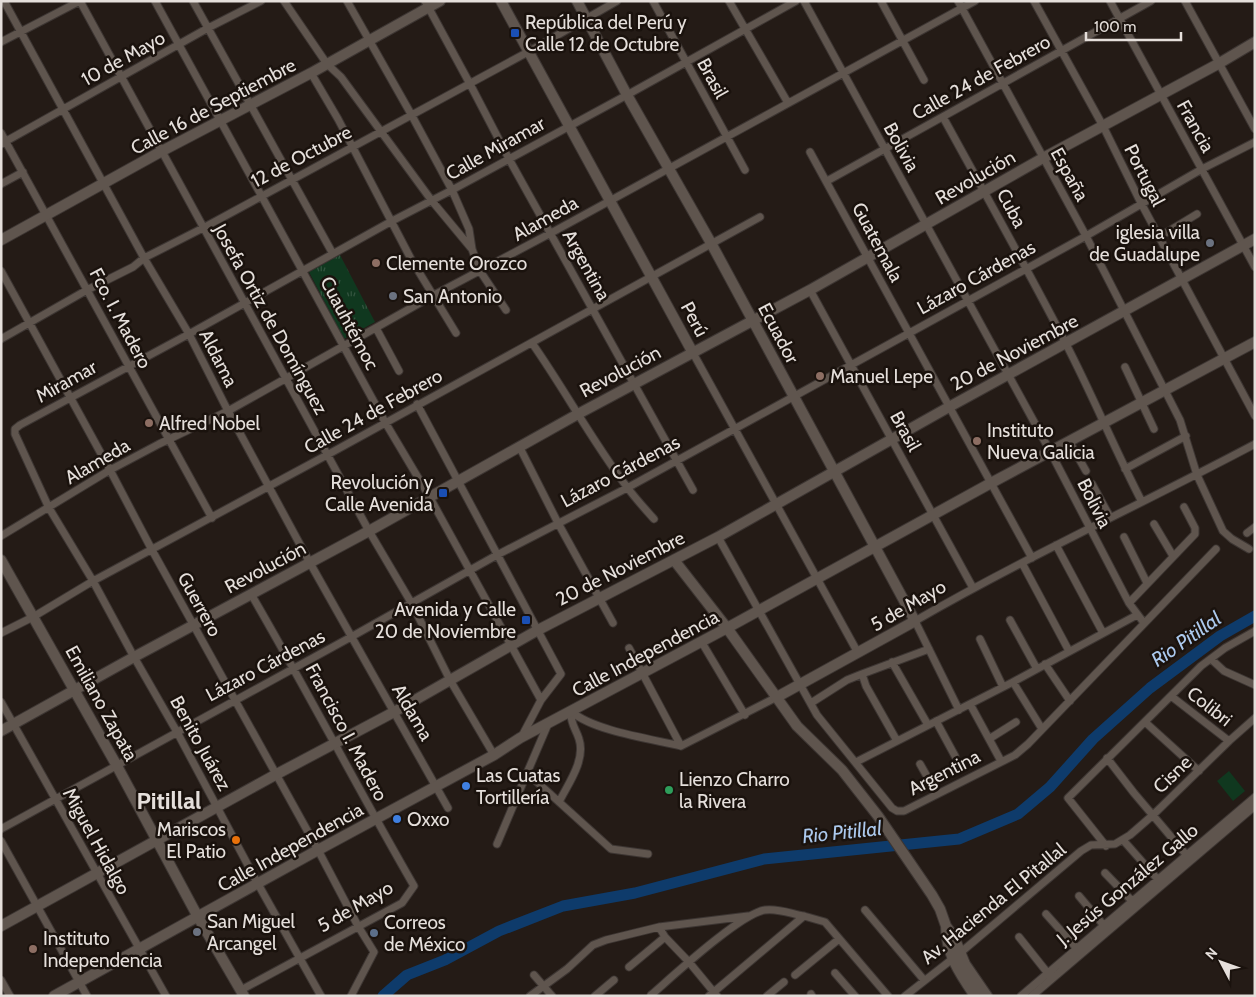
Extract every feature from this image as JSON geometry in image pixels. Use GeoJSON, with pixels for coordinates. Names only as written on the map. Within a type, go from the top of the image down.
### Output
{"type":"FeatureCollection","features":[{"type":"Feature","properties":{"kind":"street","name":"Aldama"},"geometry":{"type":"LineString","coordinates":[[4,1],[105,183],[144,258],[189,334],[228,412],[310,563],[448,808]]}},
{"type":"Feature","properties":{"kind":"street"},"geometry":{"type":"LineString","coordinates":[[1,42],[80,1]]}},
{"type":"Feature","properties":{"kind":"street","name":"Josefa Ortiz de Domínguez"},"geometry":{"type":"LineString","coordinates":[[80,1],[327,455],[412,604],[450,680],[494,755]]}},
{"type":"Feature","properties":{"kind":"street","name":"Cuauhtémoc"},"geometry":{"type":"LineString","coordinates":[[156,1],[385,422],[429,496],[541,700]]}},
{"type":"Feature","properties":{"kind":"street"},"geometry":{"type":"LineString","coordinates":[[193,1],[332,254]]}},
{"type":"Feature","properties":{"kind":"street","name":"10 de Mayo"},"geometry":{"type":"LineString","coordinates":[[4,142],[208,28],[261,1]]}},
{"type":"Feature","properties":{"kind":"street"},"geometry":{"type":"LineString","coordinates":[[284,1],[327,64],[341,77],[432,201],[472,248]]}},
{"type":"Feature","properties":{"kind":"street"},"geometry":{"type":"LineString","coordinates":[[347,1],[412,114],[452,190],[469,229],[472,248],[480,271],[506,310]]}},
{"type":"Feature","properties":{"kind":"street","name":"Calle 16 de Septiembre"},"geometry":{"type":"LineString","coordinates":[[1,240],[162,151],[370,41],[426,5],[440,1]]}},
{"type":"Feature","properties":{"kind":"street","name":"Perú"},"geometry":{"type":"LineString","coordinates":[[501,1],[858,653]]}},
{"type":"Feature","properties":{"kind":"street","name":"Ecuador"},"geometry":{"type":"LineString","coordinates":[[577,1],[916,620],[959,710]]}},
{"type":"Feature","properties":{"kind":"street","name":"12 de Octubre"},"geometry":{"type":"LineString","coordinates":[[1,339],[87,290],[133,267],[144,258],[470,84],[617,1]]}},
{"type":"Feature","properties":{"kind":"street","name":"Brasil"},"geometry":{"type":"LineString","coordinates":[[653,1],[745,170]]}},
{"type":"Feature","properties":{"kind":"street"},"geometry":{"type":"LineString","coordinates":[[729,1],[788,103]]}},
{"type":"Feature","properties":{"kind":"street","name":"Calle Miramar"},"geometry":{"type":"LineString","coordinates":[[209,322],[796,1]]}},
{"type":"Feature","properties":{"kind":"street","name":"Bolivia"},"geometry":{"type":"LineString","coordinates":[[804,1],[1050,451],[1129,603],[1144,623]]}},
{"type":"Feature","properties":{"kind":"street"},"geometry":{"type":"LineString","coordinates":[[881,1],[924,80]]}},
{"type":"Feature","properties":{"kind":"street","name":"Alameda"},"geometry":{"type":"LineString","coordinates":[[1,536],[110,470],[228,412],[434,295],[551,233],[843,72],[902,42],[960,5],[975,1]]}},
{"type":"Feature","properties":{"kind":"street","name":"Portugal"},"geometry":{"type":"LineString","coordinates":[[1034,1],[1103,126],[1141,203],[1255,416]]}},
{"type":"Feature","properties":{"kind":"street","name":"Francia"},"geometry":{"type":"LineString","coordinates":[[1110,1],[1255,267]]}},
{"type":"Feature","properties":{"kind":"street","name":"Calle 24 de Febrero"},"geometry":{"type":"LineString","coordinates":[[827,181],[1151,1]]}},
{"type":"Feature","properties":{"kind":"street"},"geometry":{"type":"LineString","coordinates":[[1185,1],[1255,129]]}},
{"type":"Feature","properties":{"kind":"street","name":"Argentina"},"geometry":{"type":"LineString","coordinates":[[426,5],[509,159],[693,490]]}},
{"type":"Feature","properties":{"kind":"street","name":"España"},"geometry":{"type":"LineString","coordinates":[[960,5],[1086,236],[1180,420],[1197,475],[1223,531],[1249,549]]}},
{"type":"Feature","properties":{"kind":"street","name":"Revolución"},"geometry":{"type":"LineString","coordinates":[[1,731],[134,657],[369,531],[519,446],[810,290],[1043,158],[1218,64],[1255,42]]}},
{"type":"Feature","properties":{"kind":"street"},"geometry":{"type":"LineString","coordinates":[[311,73],[338,118],[415,266],[456,333]]}},
{"type":"Feature","properties":{"kind":"street","name":"Cuba"},"geometry":{"type":"LineString","coordinates":[[943,117],[1066,344],[1142,502]]}},
{"type":"Feature","properties":{"kind":"street","name":"Fco. I. Madero"},"geometry":{"type":"LineString","coordinates":[[1,133],[4,142],[23,172],[212,518]]}},
{"type":"Feature","properties":{"kind":"street","name":"Lázaro Cárdenas"},"geometry":{"type":"LineString","coordinates":[[1,828],[412,604],[497,555],[627,488],[908,332],[1086,236],[1202,169],[1255,142]]}},
{"type":"Feature","properties":{"kind":"street","name":"Guatemala"},"geometry":{"type":"LineString","coordinates":[[810,152],[1032,558]]}},
{"type":"Feature","properties":{"kind":"street"},"geometry":{"type":"LineString","coordinates":[[1,184],[23,172]]}},
{"type":"Feature","properties":{"kind":"street"},"geometry":{"type":"LineString","coordinates":[[1159,237],[1197,214]]}},
{"type":"Feature","properties":{"kind":"street","name":"Calle 24 de Febrero"},"geometry":{"type":"LineString","coordinates":[[1,633],[760,217]]}},
{"type":"Feature","properties":{"kind":"street","name":"20 de Noviembre"},"geometry":{"type":"LineString","coordinates":[[1,926],[275,775],[394,712],[538,630],[718,537],[1008,374],[1255,239]]}},
{"type":"Feature","properties":{"kind":"street","name":"Guerrero"},"geometry":{"type":"LineString","coordinates":[[1,271],[275,775],[374,952],[351,996]]}},
{"type":"Feature","properties":{"kind":"street","name":"Brasil"},"geometry":{"type":"LineString","coordinates":[[810,290],[973,588]]}},
{"type":"Feature","properties":{"kind":"street","name":"Miramar"},"geometry":{"type":"LineString","coordinates":[[49,508],[15,432],[20,425],[209,322]]}},
{"type":"Feature","properties":{"kind":"street"},"geometry":{"type":"LineString","coordinates":[[376,328],[400,371]]}},
{"type":"Feature","properties":{"kind":"street","name":"Calle Independencia"},"geometry":{"type":"LineString","coordinates":[[54,996],[494,755],[520,738],[759,611],[991,482],[1255,342]]}},
{"type":"Feature","properties":{"kind":"street"},"geometry":{"type":"LineString","coordinates":[[532,343],[627,488],[654,519]]}},
{"type":"Feature","properties":{"kind":"street"},"geometry":{"type":"LineString","coordinates":[[1125,367],[1154,429]]}},
{"type":"Feature","properties":{"kind":"street"},"geometry":{"type":"LineString","coordinates":[[417,404],[561,674],[541,700],[520,738]]}},
{"type":"Feature","properties":{"kind":"street"},"geometry":{"type":"LineString","coordinates":[[1125,469],[1186,436]]}},
{"type":"Feature","properties":{"kind":"street"},"geometry":{"type":"LineString","coordinates":[[1069,441],[1086,471]]}},
{"type":"Feature","properties":{"kind":"street","name":"5 de Mayo"},"geometry":{"type":"LineString","coordinates":[[681,746],[745,715],[973,588],[1255,444]]}},
{"type":"Feature","properties":{"kind":"street"},"geometry":{"type":"LineString","coordinates":[[519,446],[558,523],[613,623]]}},
{"type":"Feature","properties":{"kind":"street"},"geometry":{"type":"LineString","coordinates":[[1092,484],[1110,517]]}},
{"type":"Feature","properties":{"kind":"street"},"geometry":{"type":"LineString","coordinates":[[1129,603],[1196,531],[1184,507]]}},
{"type":"Feature","properties":{"kind":"street","name":"Benito Juárez"},"geometry":{"type":"LineString","coordinates":[[49,508],[93,581],[177,732],[320,996]]}},
{"type":"Feature","properties":{"kind":"street"},"geometry":{"type":"LineString","coordinates":[[1154,524],[1173,556]]}},
{"type":"Feature","properties":{"kind":"street"},"geometry":{"type":"LineString","coordinates":[[1247,533],[1255,527]]}},
{"type":"Feature","properties":{"kind":"street","name":"Argentina"},"geometry":{"type":"LineString","coordinates":[[718,537],[801,683],[817,715],[892,808],[897,811],[904,811],[1016,755],[1216,549]]}},
{"type":"Feature","properties":{"kind":"street"},"geometry":{"type":"LineString","coordinates":[[1124,538],[1147,583]]}},
{"type":"Feature","properties":{"kind":"street"},"geometry":{"type":"LineString","coordinates":[[1056,545],[1103,633]]}},
{"type":"Feature","properties":{"kind":"street","name":"Emiliano Zapata"},"geometry":{"type":"LineString","coordinates":[[1,560],[242,993]]}},
{"type":"Feature","properties":{"kind":"street"},"geometry":{"type":"LineString","coordinates":[[674,560],[727,628],[796,726],[842,770],[878,816],[913,866],[940,909],[946,926],[946,937],[975,996]]}},
{"type":"Feature","properties":{"kind":"street"},"geometry":{"type":"LineString","coordinates":[[1022,563],[1069,651]]}},
{"type":"Feature","properties":{"kind":"street","name":"Francisco I. Madero"},"geometry":{"type":"LineString","coordinates":[[251,594],[414,886]]}},
{"type":"Feature","properties":{"kind":"street"},"geometry":{"type":"LineString","coordinates":[[856,762],[1013,682],[1137,614]]}},
{"type":"Feature","properties":{"kind":"street"},"geometry":{"type":"LineString","coordinates":[[1010,620],[1037,669]]}},
{"type":"Feature","properties":{"kind":"street"},"geometry":{"type":"LineString","coordinates":[[1106,846],[1068,798],[1211,659],[1224,648],[1255,631]]}},
{"type":"Feature","properties":{"kind":"street"},"geometry":{"type":"LineString","coordinates":[[980,639],[1003,687]]}},
{"type":"Feature","properties":{"kind":"street"},"geometry":{"type":"LineString","coordinates":[[701,642],[745,715]]}},
{"type":"Feature","properties":{"kind":"street"},"geometry":{"type":"LineString","coordinates":[[629,648],[681,746]]}},
{"type":"Feature","properties":{"kind":"street"},"geometry":{"type":"LineString","coordinates":[[811,703],[847,680],[930,649]]}},
{"type":"Feature","properties":{"kind":"street"},"geometry":{"type":"LineString","coordinates":[[1211,659],[1224,671],[1255,685]]}},
{"type":"Feature","properties":{"kind":"street"},"geometry":{"type":"LineString","coordinates":[[892,662],[928,725]]}},
{"type":"Feature","properties":{"kind":"street"},"geometry":{"type":"LineString","coordinates":[[1045,664],[1070,701]]}},
{"type":"Feature","properties":{"kind":"street"},"geometry":{"type":"LineString","coordinates":[[862,674],[866,686],[897,742]]}},
{"type":"Feature","properties":{"kind":"street"},"geometry":{"type":"LineString","coordinates":[[1013,682],[1042,729]]}},
{"type":"Feature","properties":{"kind":"street","name":"Colibri"},"geometry":{"type":"LineString","coordinates":[[1172,696],[1229,741]]}},
{"type":"Feature","properties":{"kind":"street","name":"Miguel Hidalgo"},"geometry":{"type":"LineString","coordinates":[[1,702],[166,996]]}},
{"type":"Feature","properties":{"kind":"street"},"geometry":{"type":"LineString","coordinates":[[970,704],[1001,761]]}},
{"type":"Feature","properties":{"kind":"street"},"geometry":{"type":"LineString","coordinates":[[572,712],[598,726],[681,746]]}},
{"type":"Feature","properties":{"kind":"street"},"geometry":{"type":"LineString","coordinates":[[558,802],[572,779],[580,755],[580,740],[572,725],[572,712]]}},
{"type":"Feature","properties":{"kind":"street","name":"Cisne"},"geometry":{"type":"LineString","coordinates":[[1106,846],[1123,840],[1153,815],[1255,718]]}},
{"type":"Feature","properties":{"kind":"street"},"geometry":{"type":"LineString","coordinates":[[936,721],[955,756]]}},
{"type":"Feature","properties":{"kind":"street"},"geometry":{"type":"LineString","coordinates":[[989,739],[1016,722]]}},
{"type":"Feature","properties":{"kind":"street"},"geometry":{"type":"LineString","coordinates":[[1145,722],[1199,771]]}},
{"type":"Feature","properties":{"kind":"street"},"geometry":{"type":"LineString","coordinates":[[496,844],[548,724]]}},
{"type":"Feature","properties":{"kind":"street"},"geometry":{"type":"LineString","coordinates":[[1107,758],[1189,858]]}},
{"type":"Feature","properties":{"kind":"street"},"geometry":{"type":"LineString","coordinates":[[920,764],[937,794]]}},
{"type":"Feature","properties":{"kind":"street"},"geometry":{"type":"LineString","coordinates":[[527,772],[611,849],[648,854]]}},
{"type":"Feature","properties":{"kind":"street","name":"J. Jesús González Gallo"},"geometry":{"type":"LineString","coordinates":[[1189,858],[1255,797]]}},
{"type":"Feature","properties":{"kind":"street","name":"J. Jesús González Gallo"},"geometry":{"type":"LineString","coordinates":[[1021,996],[1050,976],[1160,882],[1255,806]]}},
{"type":"Feature","properties":{"kind":"street"},"geometry":{"type":"LineString","coordinates":[[1123,840],[1160,882]]}},
{"type":"Feature","properties":{"kind":"street"},"geometry":{"type":"LineString","coordinates":[[1,841],[88,996]]}},
{"type":"Feature","properties":{"kind":"street","name":"Av. Hacienda El Pitallal"},"geometry":{"type":"LineString","coordinates":[[905,996],[956,956],[1081,851],[1091,845],[1106,846]]}},
{"type":"Feature","properties":{"kind":"street"},"geometry":{"type":"LineString","coordinates":[[1105,873],[1135,904]]}},
{"type":"Feature","properties":{"kind":"street","name":"5 de Mayo"},"geometry":{"type":"LineString","coordinates":[[230,996],[242,993],[298,958],[402,903],[414,886]]}},
{"type":"Feature","properties":{"kind":"street"},"geometry":{"type":"LineString","coordinates":[[1079,896],[1106,929]]}},
{"type":"Feature","properties":{"kind":"street"},"geometry":{"type":"LineString","coordinates":[[530,996],[567,969],[594,945],[606,940],[659,927],[748,916],[766,910],[804,916],[825,922],[888,996]]}},
{"type":"Feature","properties":{"kind":"street"},"geometry":{"type":"LineString","coordinates":[[865,910],[924,980]]}},
{"type":"Feature","properties":{"kind":"street"},"geometry":{"type":"LineString","coordinates":[[1046,914],[1079,951]]}},
{"type":"Feature","properties":{"kind":"street"},"geometry":{"type":"LineString","coordinates":[[651,995],[689,962],[748,916]]}},
{"type":"Feature","properties":{"kind":"street"},"geometry":{"type":"LineString","coordinates":[[659,927],[665,937],[689,962],[713,994],[804,916]]}},
{"type":"Feature","properties":{"kind":"street"},"geometry":{"type":"LineString","coordinates":[[629,967],[665,937]]}},
{"type":"Feature","properties":{"kind":"street"},"geometry":{"type":"LineString","coordinates":[[1019,937],[1050,976]]}},
{"type":"Feature","properties":{"kind":"street"},"geometry":{"type":"LineString","coordinates":[[795,975],[839,939]]}},
{"type":"Feature","properties":{"kind":"street"},"geometry":{"type":"LineString","coordinates":[[956,956],[965,964],[987,996]]}},
{"type":"Feature","properties":{"kind":"street"},"geometry":{"type":"LineString","coordinates":[[835,973],[855,996]]}},
{"type":"Feature","properties":{"kind":"street"},"geometry":{"type":"LineString","coordinates":[[534,975],[552,996]]}},
{"type":"Feature","properties":{"kind":"street","name":"J. Jesús González Gallo"},"geometry":{"type":"LineString","coordinates":[[1032,996],[1050,976]]}},
{"type":"Feature","properties":{"kind":"street"},"geometry":{"type":"LineString","coordinates":[[1,980],[10,996]]}},
{"type":"Feature","properties":{"kind":"street"},"geometry":{"type":"LineString","coordinates":[[595,996],[614,980]]}},
{"type":"Feature","properties":{"kind":"street"},"geometry":{"type":"LineString","coordinates":[[767,996],[784,982]]}},
{"type":"Feature","properties":{"kind":"green space"},"geometry":{"type":"Polygon","coordinates":[[[340,255],[375,322],[344,339],[309,272],[340,255]]]}},
{"type":"Feature","properties":{"kind":"green space"},"geometry":{"type":"Polygon","coordinates":[[[1229,771],[1245,791],[1233,801],[1217,781],[1229,771]]]}},
{"type":"Feature","properties":{"kind":"waterway","name":"Rio Pitillal"},"geometry":{"type":"LineString","coordinates":[[383,996],[407,975],[445,960],[499,931],[563,906],[635,893],[764,859],[959,839],[1018,814],[1050,787],[1093,739],[1150,688],[1220,636],[1255,616]]}},
{"type":"Feature","properties":{"kind":"place","name":"República del Perú y Calle 12 de Octubre"},"geometry":{"type":"Point","coordinates":[515,33]}},
{"type":"Feature","properties":{"kind":"place","name":"iglesia villa de Guadalupe"},"geometry":{"type":"Point","coordinates":[1210,243]}},
{"type":"Feature","properties":{"kind":"place","name":"Clemente Orozco"},"geometry":{"type":"Point","coordinates":[376,263]}},
{"type":"Feature","properties":{"kind":"place","name":"San Antonio"},"geometry":{"type":"Point","coordinates":[393,296]}},
{"type":"Feature","properties":{"kind":"place","name":"Manuel Lepe"},"geometry":{"type":"Point","coordinates":[820,376]}},
{"type":"Feature","properties":{"kind":"place","name":"Alfred Nobel"},"geometry":{"type":"Point","coordinates":[149,423]}},
{"type":"Feature","properties":{"kind":"place","name":"Instituto Nueva Galicia"},"geometry":{"type":"Point","coordinates":[977,441]}},
{"type":"Feature","properties":{"kind":"place","name":"Revolución y Calle Avenida"},"geometry":{"type":"Point","coordinates":[443,493]}},
{"type":"Feature","properties":{"kind":"place","name":"Avenida y Calle 20 de Noviembre"},"geometry":{"type":"Point","coordinates":[526,620]}},
{"type":"Feature","properties":{"kind":"place","name":"Las Cuatas Tortillería"},"geometry":{"type":"Point","coordinates":[466,786]}},
{"type":"Feature","properties":{"kind":"place","name":"Lienzo Charro la Rivera"},"geometry":{"type":"Point","coordinates":[669,790]}},
{"type":"Feature","properties":{"kind":"place","name":"Oxxo"},"geometry":{"type":"Point","coordinates":[397,819]}},
{"type":"Feature","properties":{"kind":"place","name":"Mariscos El Patio"},"geometry":{"type":"Point","coordinates":[236,840]}},
{"type":"Feature","properties":{"kind":"place","name":"San Miguel Arcangel"},"geometry":{"type":"Point","coordinates":[197,932]}},
{"type":"Feature","properties":{"kind":"place","name":"Correos de México"},"geometry":{"type":"Point","coordinates":[374,933]}},
{"type":"Feature","properties":{"kind":"place","name":"Instituto Independencia"},"geometry":{"type":"Point","coordinates":[33,949]}},
{"type":"Feature","properties":{"kind":"district","name":"Pitillal"},"geometry":{"type":"Point","coordinates":[169,801]}}]}
